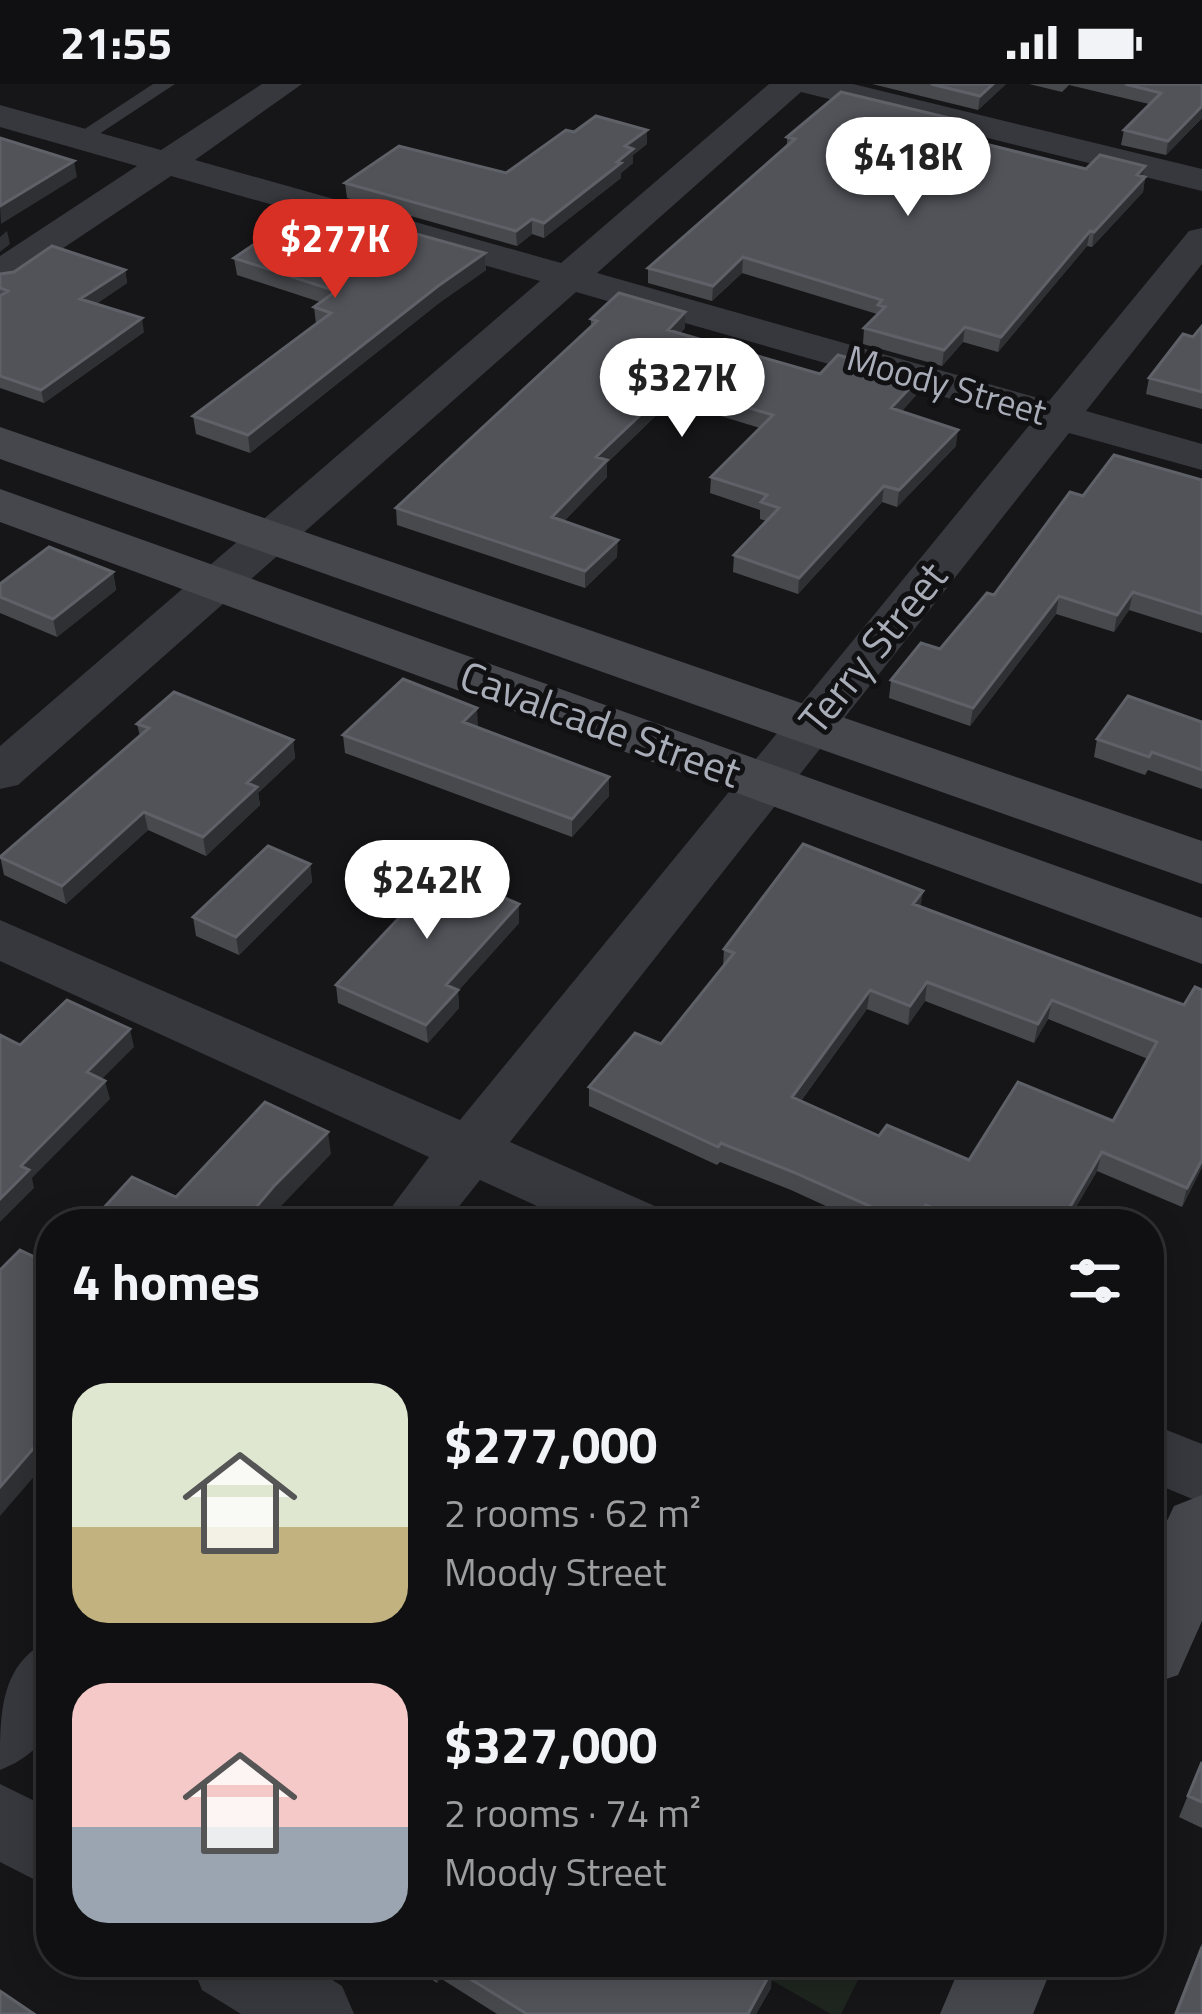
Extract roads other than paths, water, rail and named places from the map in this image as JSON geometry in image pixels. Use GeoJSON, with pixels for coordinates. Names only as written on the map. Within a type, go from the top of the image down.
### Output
{"type":"FeatureCollection","features":[{"type":"Feature","properties":{"kind":"main road","name":"Cavalcade Street"},"geometry":{"type":"LineString","coordinates":[[0,442],[1202,863]]}},
{"type":"Feature","properties":{"kind":"main road","name":"Cavalcade Street"},"geometry":{"type":"LineString","coordinates":[[0,504],[1202,942]]}},
{"type":"Feature","properties":{"kind":"main road"},"geometry":{"type":"LineString","coordinates":[[1164,1615],[1202,1530]]}},
{"type":"Feature","properties":{"kind":"main road"},"geometry":{"type":"LineString","coordinates":[[986,2014],[1002,1977]]}},
{"type":"Feature","properties":{"kind":"street"},"geometry":{"type":"LineString","coordinates":[[0,273],[285,84]]}},
{"type":"Feature","properties":{"kind":"street"},"geometry":{"type":"LineString","coordinates":[[0,773],[790,84]]}},
{"type":"Feature","properties":{"kind":"street"},"geometry":{"type":"LineString","coordinates":[[812,84],[1202,180]]}},
{"type":"Feature","properties":{"kind":"street","name":"Moody Street"},"geometry":{"type":"LineString","coordinates":[[0,116],[1202,457]]}},
{"type":"Feature","properties":{"kind":"street","name":"Terry Street"},"geometry":{"type":"LineString","coordinates":[[422,1209],[1202,239]]}},
{"type":"Feature","properties":{"kind":"street"},"geometry":{"type":"LineString","coordinates":[[0,939],[601,1209]]}},
{"type":"Feature","properties":{"kind":"street"},"geometry":{"type":"LineString","coordinates":[[1164,1458],[1202,1474]]}},
{"type":"Feature","properties":{"kind":"street"},"geometry":{"type":"LineString","coordinates":[[0,1736],[36,1691]]}},
{"type":"Feature","properties":{"kind":"street"},"geometry":{"type":"LineString","coordinates":[[0,1820],[36,1843]]}},
{"type":"Feature","properties":{"kind":"street"},"geometry":{"type":"LineString","coordinates":[[254,1977],[314,2014]]}},
{"type":"Feature","properties":{"kind":"lane"},"geometry":{"type":"LineString","coordinates":[[80,138],[166,84]]}}]}
